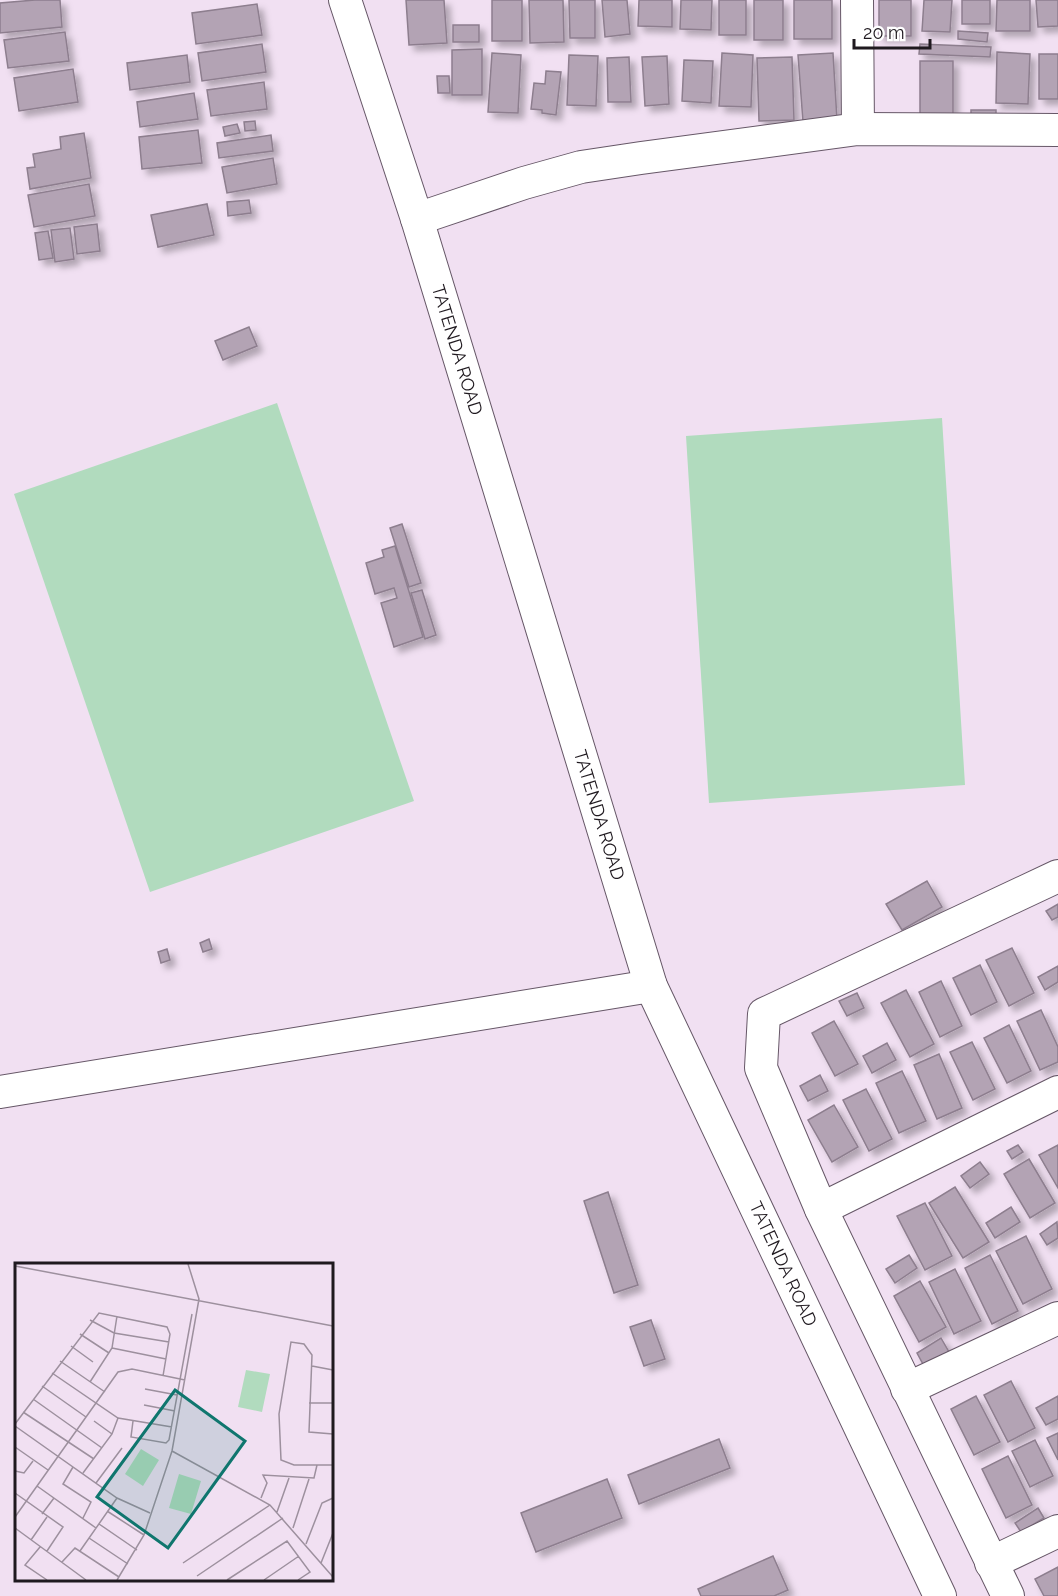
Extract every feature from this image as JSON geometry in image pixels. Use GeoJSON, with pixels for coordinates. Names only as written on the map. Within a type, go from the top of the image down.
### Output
{"type":"FeatureCollection","features":[{"type":"Feature","properties":{"kind":"street","name":"TATENDA ROAD"},"geometry":{"type":"LineString","coordinates":[[345,0],[417,219],[651,986],[940,1596]]}},
{"type":"Feature","properties":{"kind":"street"},"geometry":{"type":"LineString","coordinates":[[857,0],[858,129]]}},
{"type":"Feature","properties":{"kind":"street"},"geometry":{"type":"LineString","coordinates":[[417,219],[524,183],[581,167],[858,129],[1058,130]]}},
{"type":"Feature","properties":{"kind":"street"},"geometry":{"type":"LineString","coordinates":[[1008,1596],[821,1209],[761,1068],[764,1014],[1058,876]]}},
{"type":"Feature","properties":{"kind":"street"},"geometry":{"type":"LineString","coordinates":[[0,1092],[651,986]]}},
{"type":"Feature","properties":{"kind":"street"},"geometry":{"type":"LineString","coordinates":[[821,1209],[1058,1092]]}},
{"type":"Feature","properties":{"kind":"street"},"geometry":{"type":"LineString","coordinates":[[907,1389],[1058,1318]]}},
{"type":"Feature","properties":{"kind":"street"},"geometry":{"type":"LineString","coordinates":[[991,1563],[1058,1531]]}},
{"type":"Feature","properties":{"kind":"green space"},"geometry":{"type":"Polygon","coordinates":[[[277,403],[414,801],[150,892],[14,494],[277,403]]]}},
{"type":"Feature","properties":{"kind":"green space"},"geometry":{"type":"Polygon","coordinates":[[[942,418],[965,785],[709,803],[686,436],[942,418]]]}},
{"type":"Feature","properties":{"kind":"building"},"geometry":{"type":"Polygon","coordinates":[[[60,0],[62,27],[0,33],[0,3],[60,0]]]}},
{"type":"Feature","properties":{"kind":"building"},"geometry":{"type":"Polygon","coordinates":[[[406,0],[444,0],[447,43],[409,45],[406,0]]]}},
{"type":"Feature","properties":{"kind":"building"},"geometry":{"type":"Polygon","coordinates":[[[492,0],[522,0],[522,41],[492,41],[492,0]]]}},
{"type":"Feature","properties":{"kind":"building"},"geometry":{"type":"Polygon","coordinates":[[[529,0],[563,0],[564,42],[530,43],[529,0]]]}},
{"type":"Feature","properties":{"kind":"building"},"geometry":{"type":"Polygon","coordinates":[[[569,0],[595,0],[595,38],[570,38],[569,0]]]}},
{"type":"Feature","properties":{"kind":"building"},"geometry":{"type":"Polygon","coordinates":[[[602,0],[627,0],[630,34],[605,37],[602,0]]]}},
{"type":"Feature","properties":{"kind":"building"},"geometry":{"type":"Polygon","coordinates":[[[639,0],[672,0],[672,27],[638,26],[639,0]]]}},
{"type":"Feature","properties":{"kind":"building"},"geometry":{"type":"Polygon","coordinates":[[[681,0],[712,0],[711,30],[680,29],[681,0]]]}},
{"type":"Feature","properties":{"kind":"building"},"geometry":{"type":"Polygon","coordinates":[[[719,0],[746,0],[746,35],[719,35],[719,0]]]}},
{"type":"Feature","properties":{"kind":"building"},"geometry":{"type":"Polygon","coordinates":[[[754,0],[783,0],[783,40],[754,40],[754,0]]]}},
{"type":"Feature","properties":{"kind":"building"},"geometry":{"type":"Polygon","coordinates":[[[794,0],[832,0],[832,39],[794,39],[794,0]]]}},
{"type":"Feature","properties":{"kind":"building"},"geometry":{"type":"Polygon","coordinates":[[[879,0],[911,0],[911,36],[879,36],[879,0]]]}},
{"type":"Feature","properties":{"kind":"building"},"geometry":{"type":"Polygon","coordinates":[[[924,0],[952,0],[950,32],[922,31],[924,0]]]}},
{"type":"Feature","properties":{"kind":"building"},"geometry":{"type":"Polygon","coordinates":[[[962,0],[990,0],[990,24],[962,24],[962,0]]]}},
{"type":"Feature","properties":{"kind":"building"},"geometry":{"type":"Polygon","coordinates":[[[997,0],[1030,0],[1030,31],[996,31],[997,0]]]}},
{"type":"Feature","properties":{"kind":"building"},"geometry":{"type":"Polygon","coordinates":[[[1036,0],[1058,0],[1058,26],[1038,27],[1036,0]]]}},
{"type":"Feature","properties":{"kind":"building"},"geometry":{"type":"Polygon","coordinates":[[[257,4],[262,35],[196,44],[192,13],[257,4]]]}},
{"type":"Feature","properties":{"kind":"building"},"geometry":{"type":"Polygon","coordinates":[[[453,25],[479,25],[479,42],[453,42],[453,25]]]}},
{"type":"Feature","properties":{"kind":"building"},"geometry":{"type":"Polygon","coordinates":[[[958,31],[988,33],[987,42],[958,39],[958,31]]]}},
{"type":"Feature","properties":{"kind":"building"},"geometry":{"type":"Polygon","coordinates":[[[65,32],[69,61],[8,68],[4,40],[65,32]]]}},
{"type":"Feature","properties":{"kind":"building"},"geometry":{"type":"Polygon","coordinates":[[[262,44],[266,72],[202,81],[198,53],[262,44]]]}},
{"type":"Feature","properties":{"kind":"building"},"geometry":{"type":"Polygon","coordinates":[[[920,44],[991,47],[990,57],[919,54],[920,44]]]}},
{"type":"Feature","properties":{"kind":"building"},"geometry":{"type":"Polygon","coordinates":[[[482,49],[482,95],[452,95],[452,50],[482,49]]]}},
{"type":"Feature","properties":{"kind":"building"},"geometry":{"type":"Polygon","coordinates":[[[997,52],[1030,54],[1028,104],[996,103],[997,52]]]}},
{"type":"Feature","properties":{"kind":"building"},"geometry":{"type":"Polygon","coordinates":[[[492,53],[521,55],[518,113],[488,112],[492,53]]]}},
{"type":"Feature","properties":{"kind":"building"},"geometry":{"type":"Polygon","coordinates":[[[722,53],[753,55],[751,107],[719,106],[722,53]]]}},
{"type":"Feature","properties":{"kind":"building"},"geometry":{"type":"Polygon","coordinates":[[[833,53],[837,120],[803,122],[798,55],[833,53]]]}},
{"type":"Feature","properties":{"kind":"building"},"geometry":{"type":"Polygon","coordinates":[[[1039,54],[1058,54],[1058,99],[1039,99],[1039,54]]]}},
{"type":"Feature","properties":{"kind":"building"},"geometry":{"type":"Polygon","coordinates":[[[187,55],[190,82],[130,90],[127,63],[187,55]]]}},
{"type":"Feature","properties":{"kind":"building"},"geometry":{"type":"Polygon","coordinates":[[[569,55],[598,56],[596,106],[567,105],[569,55]]]}},
{"type":"Feature","properties":{"kind":"building"},"geometry":{"type":"Polygon","coordinates":[[[667,56],[669,104],[645,106],[642,57],[667,56]]]}},
{"type":"Feature","properties":{"kind":"building"},"geometry":{"type":"Polygon","coordinates":[[[629,57],[631,102],[608,102],[607,58],[629,57]]]}},
{"type":"Feature","properties":{"kind":"building"},"geometry":{"type":"Polygon","coordinates":[[[792,57],[794,120],[759,121],[757,58],[792,57]]]}},
{"type":"Feature","properties":{"kind":"building"},"geometry":{"type":"Polygon","coordinates":[[[684,60],[713,61],[711,103],[682,101],[684,60]]]}},
{"type":"Feature","properties":{"kind":"building"},"geometry":{"type":"Polygon","coordinates":[[[920,61],[953,61],[953,118],[920,118],[920,61]]]}},
{"type":"Feature","properties":{"kind":"building"},"geometry":{"type":"Polygon","coordinates":[[[73,69],[78,102],[19,111],[14,78],[73,69]]]}},
{"type":"Feature","properties":{"kind":"building"},"geometry":{"type":"Polygon","coordinates":[[[546,71],[561,72],[556,115],[531,109],[534,83],[545,84],[546,71]]]}},
{"type":"Feature","properties":{"kind":"building"},"geometry":{"type":"Polygon","coordinates":[[[437,76],[449,76],[450,93],[438,93],[437,76]]]}},
{"type":"Feature","properties":{"kind":"building"},"geometry":{"type":"Polygon","coordinates":[[[264,82],[267,109],[211,116],[207,90],[264,82]]]}},
{"type":"Feature","properties":{"kind":"building"},"geometry":{"type":"Polygon","coordinates":[[[194,93],[198,119],[140,127],[137,102],[194,93]]]}},
{"type":"Feature","properties":{"kind":"building"},"geometry":{"type":"Polygon","coordinates":[[[971,110],[996,110],[996,122],[971,121],[971,110]]]}},
{"type":"Feature","properties":{"kind":"building"},"geometry":{"type":"Polygon","coordinates":[[[255,121],[256,130],[245,131],[244,122],[255,121]]]}},
{"type":"Feature","properties":{"kind":"building"},"geometry":{"type":"Polygon","coordinates":[[[237,124],[240,133],[225,136],[223,127],[237,124]]]}},
{"type":"Feature","properties":{"kind":"building"},"geometry":{"type":"Polygon","coordinates":[[[198,130],[202,163],[142,169],[139,137],[198,130]]]}},
{"type":"Feature","properties":{"kind":"building"},"geometry":{"type":"Polygon","coordinates":[[[84,133],[91,178],[30,189],[27,168],[35,167],[33,154],[61,149],[60,137],[84,133]]]}},
{"type":"Feature","properties":{"kind":"building"},"geometry":{"type":"Polygon","coordinates":[[[271,135],[273,151],[219,158],[217,143],[271,135]]]}},
{"type":"Feature","properties":{"kind":"building"},"geometry":{"type":"Polygon","coordinates":[[[273,158],[277,184],[227,193],[222,167],[273,158]]]}},
{"type":"Feature","properties":{"kind":"building"},"geometry":{"type":"Polygon","coordinates":[[[89,184],[95,216],[34,227],[28,195],[89,184]]]}},
{"type":"Feature","properties":{"kind":"building"},"geometry":{"type":"Polygon","coordinates":[[[249,200],[251,213],[228,216],[227,202],[249,200]]]}},
{"type":"Feature","properties":{"kind":"building"},"geometry":{"type":"Polygon","coordinates":[[[207,204],[214,235],[158,247],[151,215],[207,204]]]}},
{"type":"Feature","properties":{"kind":"building"},"geometry":{"type":"Polygon","coordinates":[[[97,224],[100,251],[77,254],[74,227],[97,224]]]}},
{"type":"Feature","properties":{"kind":"building"},"geometry":{"type":"Polygon","coordinates":[[[70,228],[74,259],[55,262],[51,230],[70,228]]]}},
{"type":"Feature","properties":{"kind":"building"},"geometry":{"type":"Polygon","coordinates":[[[48,231],[53,258],[39,260],[35,233],[48,231]]]}},
{"type":"Feature","properties":{"kind":"building"},"geometry":{"type":"Polygon","coordinates":[[[249,327],[257,346],[223,360],[215,341],[249,327]]]}},
{"type":"Feature","properties":{"kind":"building"},"geometry":{"type":"Polygon","coordinates":[[[402,524],[421,583],[409,587],[390,528],[402,524]]]}},
{"type":"Feature","properties":{"kind":"building"},"geometry":{"type":"Polygon","coordinates":[[[395,546],[423,637],[394,647],[381,603],[397,598],[394,588],[375,594],[366,563],[384,557],[382,550],[395,546]]]}},
{"type":"Feature","properties":{"kind":"building"},"geometry":{"type":"Polygon","coordinates":[[[422,590],[436,635],[425,639],[411,593],[422,590]]]}},
{"type":"Feature","properties":{"kind":"building"},"geometry":{"type":"Polygon","coordinates":[[[927,881],[942,907],[902,930],[886,904],[927,881]]]}},
{"type":"Feature","properties":{"kind":"building"},"geometry":{"type":"Polygon","coordinates":[[[1058,904],[1058,917],[1052,920],[1046,911],[1058,904]]]}},
{"type":"Feature","properties":{"kind":"building"},"geometry":{"type":"Polygon","coordinates":[[[209,939],[212,949],[203,952],[200,943],[209,939]]]}},
{"type":"Feature","properties":{"kind":"building"},"geometry":{"type":"Polygon","coordinates":[[[1012,948],[1034,993],[1009,1006],[986,960],[1012,948]]]}},
{"type":"Feature","properties":{"kind":"building"},"geometry":{"type":"Polygon","coordinates":[[[167,949],[170,960],[161,963],[158,952],[167,949]]]}},
{"type":"Feature","properties":{"kind":"building"},"geometry":{"type":"Polygon","coordinates":[[[980,965],[997,1002],[971,1015],[953,978],[980,965]]]}},
{"type":"Feature","properties":{"kind":"building"},"geometry":{"type":"Polygon","coordinates":[[[1058,966],[1058,982],[1045,990],[1038,977],[1058,966]]]}},
{"type":"Feature","properties":{"kind":"building"},"geometry":{"type":"Polygon","coordinates":[[[941,981],[962,1026],[940,1037],[919,992],[941,981]]]}},
{"type":"Feature","properties":{"kind":"building"},"geometry":{"type":"Polygon","coordinates":[[[906,990],[934,1044],[910,1057],[881,1003],[906,990]]]}},
{"type":"Feature","properties":{"kind":"building"},"geometry":{"type":"Polygon","coordinates":[[[857,993],[864,1008],[847,1016],[839,1001],[857,993]]]}},
{"type":"Feature","properties":{"kind":"building"},"geometry":{"type":"Polygon","coordinates":[[[1041,1010],[1058,1047],[1058,1062],[1040,1070],[1017,1021],[1041,1010]]]}},
{"type":"Feature","properties":{"kind":"building"},"geometry":{"type":"Polygon","coordinates":[[[834,1021],[858,1064],[835,1076],[812,1033],[834,1021]]]}},
{"type":"Feature","properties":{"kind":"building"},"geometry":{"type":"Polygon","coordinates":[[[1009,1025],[1031,1071],[1007,1083],[984,1038],[1009,1025]]]}},
{"type":"Feature","properties":{"kind":"building"},"geometry":{"type":"Polygon","coordinates":[[[972,1042],[995,1089],[973,1100],[950,1052],[972,1042]]]}},
{"type":"Feature","properties":{"kind":"building"},"geometry":{"type":"Polygon","coordinates":[[[887,1043],[896,1060],[872,1073],[863,1056],[887,1043]]]}},
{"type":"Feature","properties":{"kind":"building"},"geometry":{"type":"Polygon","coordinates":[[[939,1054],[962,1108],[937,1119],[914,1065],[939,1054]]]}},
{"type":"Feature","properties":{"kind":"building"},"geometry":{"type":"Polygon","coordinates":[[[902,1071],[926,1121],[899,1133],[876,1083],[902,1071]]]}},
{"type":"Feature","properties":{"kind":"building"},"geometry":{"type":"Polygon","coordinates":[[[820,1075],[828,1091],[808,1101],[800,1086],[820,1075]]]}},
{"type":"Feature","properties":{"kind":"building"},"geometry":{"type":"Polygon","coordinates":[[[866,1089],[892,1139],[869,1151],[843,1100],[866,1089]]]}},
{"type":"Feature","properties":{"kind":"building"},"geometry":{"type":"Polygon","coordinates":[[[834,1105],[858,1147],[832,1162],[808,1120],[834,1105]]]}},
{"type":"Feature","properties":{"kind":"building"},"geometry":{"type":"Polygon","coordinates":[[[1018,1145],[1023,1152],[1012,1159],[1007,1151],[1018,1145]]]}},
{"type":"Feature","properties":{"kind":"building"},"geometry":{"type":"Polygon","coordinates":[[[1058,1145],[1058,1188],[1039,1155],[1058,1145]]]}},
{"type":"Feature","properties":{"kind":"building"},"geometry":{"type":"Polygon","coordinates":[[[1029,1159],[1055,1203],[1030,1218],[1004,1174],[1029,1159]]]}},
{"type":"Feature","properties":{"kind":"building"},"geometry":{"type":"Polygon","coordinates":[[[980,1162],[989,1174],[970,1188],[961,1176],[980,1162]]]}},
{"type":"Feature","properties":{"kind":"building"},"geometry":{"type":"Polygon","coordinates":[[[955,1187],[989,1242],[963,1258],[929,1203],[955,1187]]]}},
{"type":"Feature","properties":{"kind":"building"},"geometry":{"type":"Polygon","coordinates":[[[608,1192],[638,1285],[614,1293],[584,1201],[608,1192]]]}},
{"type":"Feature","properties":{"kind":"building"},"geometry":{"type":"Polygon","coordinates":[[[925,1203],[952,1256],[925,1270],[897,1216],[925,1203]]]}},
{"type":"Feature","properties":{"kind":"building"},"geometry":{"type":"Polygon","coordinates":[[[1011,1207],[1020,1222],[995,1238],[986,1223],[1011,1207]]]}},
{"type":"Feature","properties":{"kind":"building"},"geometry":{"type":"Polygon","coordinates":[[[1057,1222],[1058,1238],[1047,1245],[1040,1234],[1057,1222]]]}},
{"type":"Feature","properties":{"kind":"building"},"geometry":{"type":"Polygon","coordinates":[[[1026,1236],[1052,1289],[1023,1304],[996,1251],[1026,1236]]]}},
{"type":"Feature","properties":{"kind":"building"},"geometry":{"type":"Polygon","coordinates":[[[909,1255],[917,1268],[895,1283],[886,1269],[909,1255]]]}},
{"type":"Feature","properties":{"kind":"building"},"geometry":{"type":"Polygon","coordinates":[[[990,1255],[1018,1311],[992,1324],[965,1268],[990,1255]]]}},
{"type":"Feature","properties":{"kind":"building"},"geometry":{"type":"Polygon","coordinates":[[[955,1269],[981,1321],[954,1334],[929,1282],[955,1269]]]}},
{"type":"Feature","properties":{"kind":"building"},"geometry":{"type":"Polygon","coordinates":[[[920,1281],[946,1327],[919,1342],[894,1296],[920,1281]]]}},
{"type":"Feature","properties":{"kind":"building"},"geometry":{"type":"Polygon","coordinates":[[[651,1320],[665,1359],[644,1366],[630,1327],[651,1320]]]}},
{"type":"Feature","properties":{"kind":"building"},"geometry":{"type":"Polygon","coordinates":[[[941,1338],[949,1352],[924,1366],[917,1353],[941,1338]]]}},
{"type":"Feature","properties":{"kind":"building"},"geometry":{"type":"Polygon","coordinates":[[[1011,1381],[1035,1428],[1008,1442],[984,1395],[1011,1381]]]}},
{"type":"Feature","properties":{"kind":"building"},"geometry":{"type":"Polygon","coordinates":[[[976,1396],[1000,1442],[974,1455],[951,1409],[976,1396]]]}},
{"type":"Feature","properties":{"kind":"building"},"geometry":{"type":"Polygon","coordinates":[[[1058,1396],[1058,1419],[1046,1425],[1036,1408],[1058,1396]]]}},
{"type":"Feature","properties":{"kind":"building"},"geometry":{"type":"Polygon","coordinates":[[[1058,1433],[1058,1460],[1047,1438],[1058,1433]]]}},
{"type":"Feature","properties":{"kind":"building"},"geometry":{"type":"Polygon","coordinates":[[[719,1439],[730,1468],[639,1504],[628,1475],[719,1439]]]}},
{"type":"Feature","properties":{"kind":"building"},"geometry":{"type":"Polygon","coordinates":[[[1035,1440],[1053,1476],[1030,1487],[1012,1451],[1035,1440]]]}},
{"type":"Feature","properties":{"kind":"building"},"geometry":{"type":"Polygon","coordinates":[[[1008,1456],[1032,1505],[1006,1518],[982,1469],[1008,1456]]]}},
{"type":"Feature","properties":{"kind":"building"},"geometry":{"type":"Polygon","coordinates":[[[607,1479],[622,1518],[536,1552],[521,1513],[607,1479]]]}},
{"type":"Feature","properties":{"kind":"building"},"geometry":{"type":"Polygon","coordinates":[[[1038,1508],[1044,1518],[1021,1532],[1015,1523],[1038,1508]]]}},
{"type":"Feature","properties":{"kind":"building"},"geometry":{"type":"Polygon","coordinates":[[[773,1556],[788,1590],[774,1596],[701,1596],[698,1589],[773,1556]]]}},
{"type":"Feature","properties":{"kind":"building"},"geometry":{"type":"Polygon","coordinates":[[[1058,1567],[1058,1596],[1044,1596],[1035,1579],[1058,1567]]]}}]}
